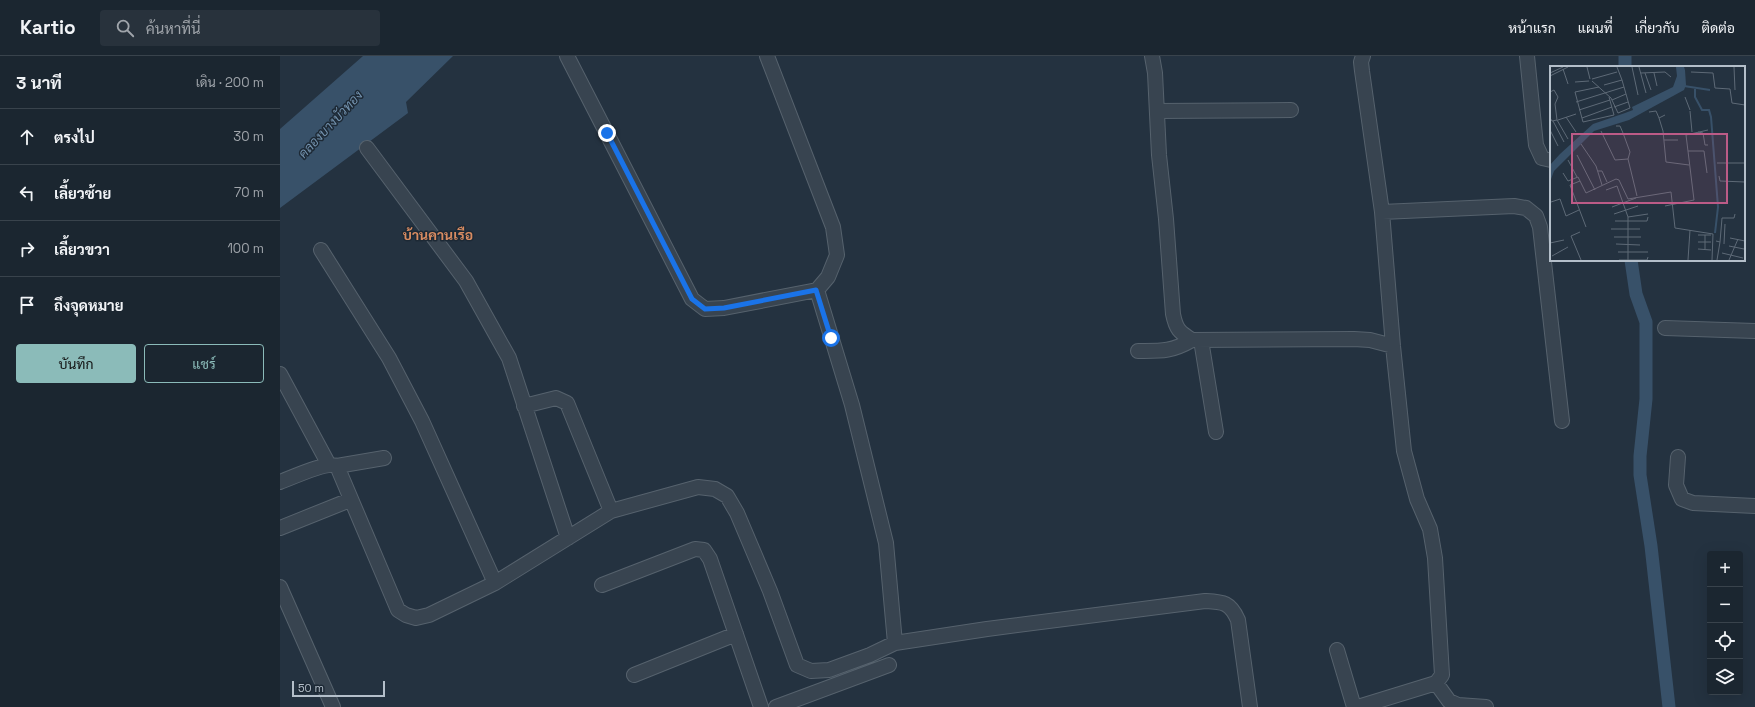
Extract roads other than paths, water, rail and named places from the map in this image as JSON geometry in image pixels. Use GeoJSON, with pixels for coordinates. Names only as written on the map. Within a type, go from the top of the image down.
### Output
{"type":"FeatureCollection","features":[{"type":"Feature","properties":{"kind":"street"},"geometry":{"type":"LineString","coordinates":[[567,56],[692,299],[705,309],[724,308],[816,290],[828,277],[837,255],[833,228],[767,56]]}},
{"type":"Feature","properties":{"kind":"street"},"geometry":{"type":"LineString","coordinates":[[1152,56],[1173,314],[1175,324],[1180,333],[1196,340],[1354,339],[1370,340],[1392,346]]}},
{"type":"Feature","properties":{"kind":"street"},"geometry":{"type":"LineString","coordinates":[[1358,707],[1436,683],[1442,676],[1435,558],[1430,529],[1417,499],[1404,451],[1392,346],[1382,212],[1362,71],[1363,56]]}},
{"type":"Feature","properties":{"kind":"street"},"geometry":{"type":"LineString","coordinates":[[1527,56],[1536,144],[1542,158],[1550,160]]}},
{"type":"Feature","properties":{"kind":"street"},"geometry":{"type":"LineString","coordinates":[[1157,111],[1291,110]]}},
{"type":"Feature","properties":{"kind":"street"},"geometry":{"type":"LineString","coordinates":[[367,148],[466,281],[509,358],[568,538]]}},
{"type":"Feature","properties":{"kind":"street"},"geometry":{"type":"LineString","coordinates":[[1382,212],[1514,206],[1526,208],[1536,216],[1540,227],[1545,260],[1562,421]]}},
{"type":"Feature","properties":{"kind":"street"},"geometry":{"type":"LineString","coordinates":[[321,250],[389,358],[422,421],[495,583]]}},
{"type":"Feature","properties":{"kind":"street"},"geometry":{"type":"LineString","coordinates":[[816,290],[852,405],[886,543],[895,643]]}},
{"type":"Feature","properties":{"kind":"street"},"geometry":{"type":"LineString","coordinates":[[1665,328],[1755,331]]}},
{"type":"Feature","properties":{"kind":"street"},"geometry":{"type":"LineString","coordinates":[[1138,351],[1168,351],[1196,340]]}},
{"type":"Feature","properties":{"kind":"street"},"geometry":{"type":"LineString","coordinates":[[1196,340],[1216,432]]}},
{"type":"Feature","properties":{"kind":"street"},"geometry":{"type":"LineString","coordinates":[[280,374],[333,466],[350,500],[398,610],[406,615],[416,618],[429,615],[495,583],[611,511],[698,487],[715,488],[727,496],[737,513],[770,591],[797,665],[811,670],[829,670],[870,655],[895,643],[987,629],[1205,600],[1224,602],[1234,609],[1238,620],[1250,707]]}},
{"type":"Feature","properties":{"kind":"street"},"geometry":{"type":"LineString","coordinates":[[524,406],[556,398],[567,403],[611,511]]}},
{"type":"Feature","properties":{"kind":"street"},"geometry":{"type":"LineString","coordinates":[[1678,457],[1676,485],[1682,500],[1693,503],[1755,506]]}},
{"type":"Feature","properties":{"kind":"street"},"geometry":{"type":"LineString","coordinates":[[280,482],[333,466],[384,458]]}},
{"type":"Feature","properties":{"kind":"street"},"geometry":{"type":"LineString","coordinates":[[280,528],[350,500]]}},
{"type":"Feature","properties":{"kind":"street"},"geometry":{"type":"LineString","coordinates":[[602,585],[695,549],[704,550],[710,559],[761,707]]}},
{"type":"Feature","properties":{"kind":"street"},"geometry":{"type":"LineString","coordinates":[[280,587],[332,707]]}},
{"type":"Feature","properties":{"kind":"street"},"geometry":{"type":"LineString","coordinates":[[634,675],[736,634]]}},
{"type":"Feature","properties":{"kind":"street"},"geometry":{"type":"LineString","coordinates":[[1337,650],[1354,707]]}},
{"type":"Feature","properties":{"kind":"street"},"geometry":{"type":"LineString","coordinates":[[776,707],[889,665]]}},
{"type":"Feature","properties":{"kind":"street"},"geometry":{"type":"LineString","coordinates":[[1436,683],[1449,701],[1458,705],[1486,707]]}},
{"type":"Feature","properties":{"kind":"water","name":"คลองบางบัวทอง"},"geometry":{"type":"Polygon","coordinates":[[[363,56],[453,56],[406,102],[408,113],[280,208],[280,129],[363,56]]]}},
{"type":"Feature","properties":{"kind":"waterway"},"geometry":{"type":"LineString","coordinates":[[1625,56],[1625,66]]}},
{"type":"Feature","properties":{"kind":"waterway"},"geometry":{"type":"LineString","coordinates":[[1631,261],[1636,294],[1646,322],[1646,399],[1640,456],[1640,475],[1651,546],[1669,707]]}},
{"type":"Feature","properties":{"kind":"district","name":"บ้านคานเรือ"},"geometry":{"type":"Point","coordinates":[438,235]}}]}
